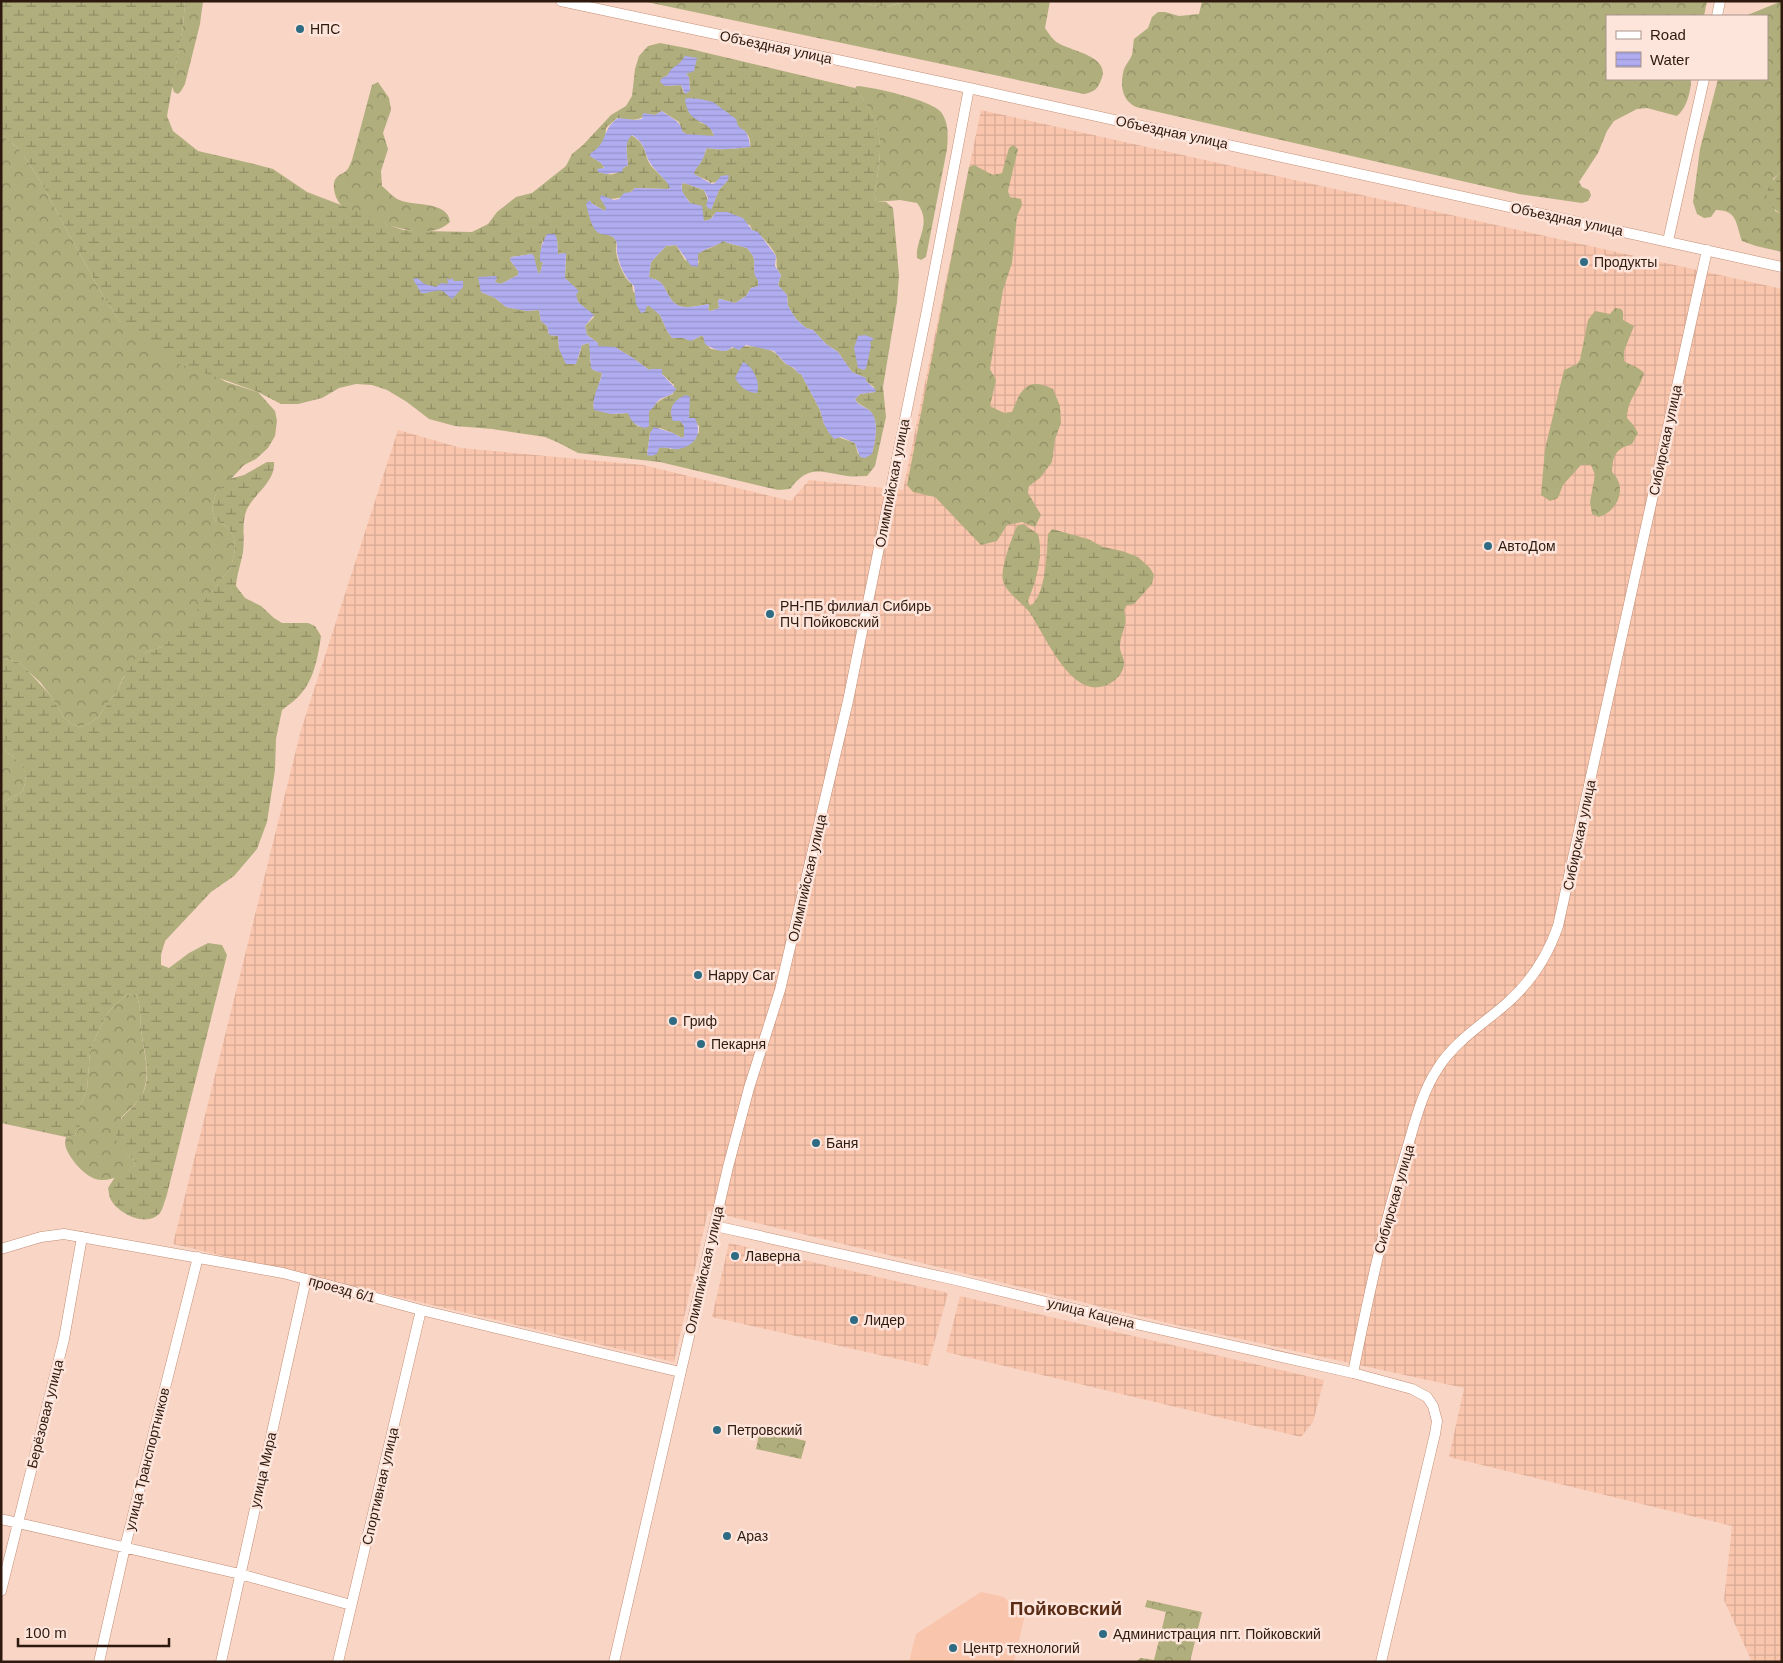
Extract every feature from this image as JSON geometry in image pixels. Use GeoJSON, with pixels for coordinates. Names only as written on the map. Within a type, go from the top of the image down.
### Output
{"type":"FeatureCollection","features":[{"type":"Feature","properties":{"kind":"street","name":"Объездная улица"},"geometry":{"type":"LineString","coordinates":[[561,1],[969,88],[1782,267]]}},
{"type":"Feature","properties":{"kind":"street"},"geometry":{"type":"LineString","coordinates":[[1717,15],[1720,1]]}},
{"type":"Feature","properties":{"kind":"street"},"geometry":{"type":"LineString","coordinates":[[1668,241],[1704,80]]}},
{"type":"Feature","properties":{"kind":"street","name":"Олимпийская улица"},"geometry":{"type":"LineString","coordinates":[[614,1662],[715,1226],[749,1088],[780,990],[848,702],[926,315],[969,88]]}},
{"type":"Feature","properties":{"kind":"street","name":"Сибирская улица"},"geometry":{"type":"LineString","coordinates":[[1353,1374],[1383,1233],[1404,1158],[1429,1084],[1444,1058],[1508,1002],[1528,979],[1551,946],[1558,926],[1707,250]]}},
{"type":"Feature","properties":{"kind":"street","name":"улица Кацена"},"geometry":{"type":"LineString","coordinates":[[715,1226],[956,1280],[1353,1374],[1421,1393],[1431,1402],[1436,1414],[1435,1434],[1381,1662]]}},
{"type":"Feature","properties":{"kind":"street","name":"проезд 6/1"},"geometry":{"type":"LineString","coordinates":[[1,1249],[48,1236],[64,1234],[250,1266],[421,1310],[680,1372]]}},
{"type":"Feature","properties":{"kind":"street","name":"Берёзовая улица"},"geometry":{"type":"LineString","coordinates":[[1,1591],[64,1339],[82,1237]]}},
{"type":"Feature","properties":{"kind":"street","name":"улица Транспортников"},"geometry":{"type":"LineString","coordinates":[[99,1662],[125,1547],[198,1257]]}},
{"type":"Feature","properties":{"kind":"street","name":"улица Мира"},"geometry":{"type":"LineString","coordinates":[[221,1662],[306,1279]]}},
{"type":"Feature","properties":{"kind":"street","name":"Спортивная улица"},"geometry":{"type":"LineString","coordinates":[[338,1662],[421,1310]]}},
{"type":"Feature","properties":{"kind":"street"},"geometry":{"type":"LineString","coordinates":[[1,1519],[240,1574],[351,1605]]}},
{"type":"Feature","properties":{"kind":"shaded area"},"geometry":{"type":"Polygon","coordinates":[[[981,110],[1782,289],[1782,1662],[1752,1662],[1724,1600],[1732,1526],[1449,1457],[1464,1388],[1168,1323],[708,1211],[674,1362],[173,1244],[301,730],[398,430],[461,448],[643,465],[791,501],[809,480],[903,490],[981,110]]]}},
{"type":"Feature","properties":{"kind":"shaded area"},"geometry":{"type":"Polygon","coordinates":[[[729,1243],[948,1293],[928,1366],[712,1317],[729,1243]]]}},
{"type":"Feature","properties":{"kind":"shaded area"},"geometry":{"type":"Polygon","coordinates":[[[960,1296],[1324,1380],[1313,1422],[1301,1437],[946,1352],[960,1296]]]}},
{"type":"Feature","properties":{"kind":"shaded area"},"geometry":{"type":"Polygon","coordinates":[[[981,1592],[1004,1597],[1017,1612],[1025,1614],[1014,1662],[909,1662],[916,1634],[981,1592]]]}},
{"type":"Feature","properties":{"kind":"green space"},"geometry":{"type":"Polygon","coordinates":[[[1,1],[185,1],[183,27],[167,116],[173,131],[198,151],[273,169],[307,192],[403,230],[472,232],[488,224],[497,212],[516,197],[532,193],[566,166],[572,154],[611,115],[626,106],[632,96],[635,69],[639,56],[648,46],[660,43],[686,48],[855,88],[869,109],[877,127],[880,158],[875,198],[876,202],[886,202],[893,208],[899,275],[897,302],[883,387],[886,417],[875,466],[867,476],[849,476],[822,472],[809,473],[797,481],[790,489],[778,490],[660,462],[578,453],[545,437],[492,429],[455,426],[429,419],[387,390],[372,385],[356,384],[339,388],[322,398],[298,404],[281,404],[258,392],[174,362],[143,342],[120,321],[103,296],[39,179],[20,150],[1,134],[1,1]],[[681,64],[673,68],[668,75],[661,79],[665,86],[681,85],[684,93],[690,91],[689,77],[681,64]],[[662,111],[655,115],[647,114],[633,120],[617,118],[606,128],[605,140],[600,148],[590,154],[604,167],[598,172],[614,174],[628,165],[627,145],[631,135],[641,143],[653,168],[671,186],[667,189],[635,188],[619,198],[600,198],[607,208],[605,211],[588,201],[599,233],[607,234],[616,241],[616,253],[619,263],[626,278],[632,284],[633,291],[646,307],[649,305],[660,315],[672,338],[683,338],[691,341],[703,336],[706,344],[711,349],[726,351],[737,347],[751,346],[765,348],[775,353],[786,364],[801,374],[820,410],[824,424],[838,437],[855,443],[858,454],[872,454],[876,432],[875,421],[870,411],[855,399],[860,394],[875,392],[874,387],[866,381],[866,378],[852,372],[838,352],[826,344],[813,330],[806,328],[796,319],[788,306],[787,295],[778,285],[781,275],[777,267],[776,256],[762,237],[752,230],[750,225],[714,214],[711,219],[704,221],[682,192],[682,184],[684,183],[704,190],[711,209],[719,190],[728,180],[710,183],[693,174],[707,148],[750,147],[750,139],[746,132],[740,128],[723,124],[698,122],[709,125],[714,136],[686,134],[682,131],[679,122],[662,111]],[[557,239],[542,242],[540,262],[543,262],[540,273],[538,273],[532,254],[511,257],[510,260],[518,271],[518,275],[501,284],[494,282],[497,278],[481,292],[495,298],[506,307],[527,311],[539,310],[541,321],[547,326],[549,335],[558,336],[559,349],[578,359],[582,345],[589,343],[590,360],[593,370],[602,373],[593,406],[611,414],[629,413],[635,424],[639,427],[657,403],[673,394],[674,385],[662,374],[649,370],[615,347],[598,346],[598,343],[587,335],[585,326],[594,317],[579,303],[565,278],[566,253],[558,254],[557,239]],[[688,413],[680,421],[684,426],[685,436],[682,438],[660,428],[650,433],[647,455],[659,448],[671,449],[693,442],[699,432],[699,426],[689,418],[688,413]]]}},
{"type":"Feature","properties":{"kind":"green space"},"geometry":{"type":"Polygon","coordinates":[[[185,1],[203,1],[200,24],[185,84],[178,94],[174,92],[172,86],[183,27],[185,1]]]}},
{"type":"Feature","properties":{"kind":"green space"},"geometry":{"type":"Polygon","coordinates":[[[642,1],[844,1],[887,7],[906,1],[1050,1],[1045,28],[1050,35],[1058,43],[1088,55],[1101,65],[1103,72],[1097,88],[1084,94],[642,1]]]}},
{"type":"Feature","properties":{"kind":"green space"},"geometry":{"type":"Polygon","coordinates":[[[844,1],[905,1],[887,7],[844,1]]]}},
{"type":"Feature","properties":{"kind":"green space"},"geometry":{"type":"Polygon","coordinates":[[[1202,1],[1707,1],[1704,15],[1606,15],[1606,80],[1691,80],[1690,89],[1686,104],[1677,116],[1647,108],[1637,109],[1614,121],[1607,131],[1598,153],[1579,182],[1582,187],[1589,190],[1591,195],[1588,201],[1582,203],[1519,194],[1136,107],[1131,104],[1123,91],[1122,80],[1124,69],[1132,55],[1134,39],[1148,28],[1152,17],[1158,12],[1179,16],[1199,14],[1202,1]]]}},
{"type":"Feature","properties":{"kind":"green space"},"geometry":{"type":"Polygon","coordinates":[[[1782,1],[1782,171],[1773,179],[1775,211],[1782,214],[1782,252],[1742,241],[1737,224],[1729,213],[1716,210],[1711,217],[1704,218],[1697,214],[1693,202],[1700,149],[1718,80],[1768,80],[1768,15],[1747,15],[1782,1]]]}},
{"type":"Feature","properties":{"kind":"green space"},"geometry":{"type":"Polygon","coordinates":[[[378,82],[389,98],[391,110],[383,133],[388,149],[381,171],[382,186],[397,199],[443,210],[448,215],[450,222],[441,228],[430,231],[406,230],[345,208],[336,198],[335,180],[350,165],[372,85],[378,82]]]}},
{"type":"Feature","properties":{"kind":"green space"},"geometry":{"type":"Polygon","coordinates":[[[857,86],[888,92],[926,103],[941,112],[947,125],[947,149],[926,257],[921,260],[917,258],[917,251],[924,225],[922,211],[917,203],[900,200],[876,202],[875,191],[880,159],[879,137],[874,118],[855,88],[857,86]]]}},
{"type":"Feature","properties":{"kind":"green space"},"geometry":{"type":"Polygon","coordinates":[[[1,134],[20,150],[39,179],[103,296],[120,321],[226,382],[258,392],[275,411],[277,421],[275,436],[268,448],[256,459],[244,465],[215,496],[212,509],[215,520],[227,527],[234,537],[235,550],[231,567],[177,636],[161,647],[145,653],[123,678],[118,689],[99,716],[90,723],[80,727],[64,718],[40,682],[18,662],[1,658],[1,134]]]}},
{"type":"Feature","properties":{"kind":"green space"},"geometry":{"type":"Polygon","coordinates":[[[1013,145],[1018,149],[1008,191],[1010,197],[1021,199],[1022,205],[1017,216],[1012,263],[1003,290],[990,369],[996,380],[990,406],[1004,413],[1012,412],[1022,391],[1026,387],[1037,384],[1053,389],[1060,406],[1061,423],[1055,439],[1052,462],[1040,478],[1029,486],[1028,493],[1041,515],[1035,527],[1022,522],[1007,525],[997,541],[981,545],[935,497],[913,492],[907,485],[969,167],[974,165],[993,175],[1002,173],[1009,148],[1013,145]]]}},
{"type":"Feature","properties":{"kind":"green space"},"geometry":{"type":"Polygon","coordinates":[[[1782,171],[1782,214],[1770,204],[1767,194],[1768,188],[1782,171]]]}},
{"type":"Feature","properties":{"kind":"green space"},"geometry":{"type":"Polygon","coordinates":[[[723,240],[747,248],[753,258],[755,273],[759,280],[758,286],[751,288],[746,296],[735,303],[720,299],[718,300],[719,308],[711,311],[708,310],[709,304],[681,307],[673,301],[661,283],[649,277],[651,262],[666,246],[676,245],[685,260],[699,263],[697,254],[723,240]]]}},
{"type":"Feature","properties":{"kind":"green space"},"geometry":{"type":"Polygon","coordinates":[[[1615,308],[1621,309],[1623,320],[1634,326],[1624,351],[1624,361],[1644,373],[1631,400],[1627,418],[1638,433],[1632,444],[1618,451],[1613,462],[1612,472],[1617,478],[1619,485],[1619,498],[1611,510],[1599,517],[1592,514],[1590,502],[1595,475],[1591,465],[1581,465],[1563,485],[1558,498],[1550,501],[1541,495],[1545,449],[1564,370],[1577,364],[1580,360],[1588,320],[1595,311],[1610,314],[1615,308]]]}},
{"type":"Feature","properties":{"kind":"green space"},"geometry":{"type":"Polygon","coordinates":[[[267,462],[274,462],[272,475],[245,514],[243,552],[236,586],[245,598],[261,606],[282,623],[308,623],[315,626],[321,636],[320,644],[317,661],[308,685],[297,698],[282,710],[276,739],[275,770],[267,822],[257,849],[234,876],[211,892],[165,941],[161,955],[161,965],[169,968],[189,953],[208,943],[222,945],[227,955],[166,1198],[160,1213],[148,1219],[141,1219],[120,1210],[110,1199],[108,1188],[115,1177],[135,1165],[134,1160],[126,1154],[116,1140],[121,1119],[140,1098],[146,1082],[147,1073],[140,1007],[136,994],[126,995],[109,1011],[97,1034],[90,1052],[87,1090],[80,1105],[80,1126],[75,1135],[66,1137],[1,1123],[1,804],[23,791],[25,775],[18,761],[1,747],[1,658],[18,662],[28,671],[51,696],[64,718],[72,724],[80,727],[90,723],[99,716],[118,689],[132,661],[145,653],[161,647],[177,635],[231,567],[235,550],[234,537],[227,527],[215,520],[212,509],[215,496],[229,479],[244,475],[267,462]]]}},
{"type":"Feature","properties":{"kind":"green space"},"geometry":{"type":"Polygon","coordinates":[[[1023,524],[1038,534],[1040,542],[1040,559],[1028,601],[1030,606],[1035,601],[1042,583],[1048,534],[1052,529],[1088,539],[1103,547],[1138,557],[1150,568],[1154,575],[1152,584],[1134,604],[1127,605],[1124,610],[1125,625],[1121,637],[1120,651],[1124,665],[1121,673],[1108,684],[1092,687],[1080,682],[1070,674],[1051,649],[1030,613],[1005,586],[1003,569],[1007,553],[1017,526],[1023,524]]]}},
{"type":"Feature","properties":{"kind":"green space"},"geometry":{"type":"Polygon","coordinates":[[[1,747],[22,765],[25,782],[23,791],[1,804],[1,747]]]}},
{"type":"Feature","properties":{"kind":"green space"},"geometry":{"type":"Polygon","coordinates":[[[136,994],[140,1007],[147,1070],[145,1087],[140,1098],[121,1118],[126,1154],[134,1160],[135,1165],[116,1177],[107,1180],[97,1179],[86,1174],[72,1159],[66,1148],[66,1137],[75,1135],[80,1126],[80,1105],[87,1090],[90,1052],[97,1034],[109,1011],[126,995],[136,994]]]}},
{"type":"Feature","properties":{"kind":"green space"},"geometry":{"type":"Polygon","coordinates":[[[760,1430],[806,1441],[801,1459],[756,1449],[760,1430]]]}},
{"type":"Feature","properties":{"kind":"green space"},"geometry":{"type":"Polygon","coordinates":[[[1147,1600],[1202,1612],[1190,1662],[1135,1662],[1141,1658],[1154,1660],[1166,1612],[1145,1607],[1147,1600]]]}},
{"type":"Feature","properties":{"kind":"water"},"geometry":{"type":"Polygon","coordinates":[[[685,56],[697,58],[694,71],[686,74],[689,77],[690,91],[685,94],[681,85],[665,86],[660,82],[685,56]]]}},
{"type":"Feature","properties":{"kind":"water"},"geometry":{"type":"Polygon","coordinates":[[[685,99],[700,99],[713,102],[736,119],[738,126],[746,132],[750,147],[707,148],[694,174],[712,184],[721,176],[729,175],[728,180],[719,190],[711,210],[706,206],[708,198],[704,190],[684,183],[682,184],[682,189],[684,194],[690,203],[702,206],[704,221],[711,219],[716,212],[727,212],[743,218],[752,230],[758,232],[776,256],[775,266],[781,275],[778,285],[787,295],[788,306],[796,319],[806,328],[813,330],[826,344],[838,352],[852,372],[866,378],[866,381],[876,390],[875,392],[860,394],[855,399],[859,405],[870,411],[875,420],[876,432],[872,454],[865,458],[860,457],[855,443],[841,437],[834,439],[824,424],[820,410],[801,374],[786,364],[774,351],[746,345],[739,350],[732,347],[722,351],[705,344],[703,336],[691,341],[683,338],[672,338],[660,315],[649,306],[647,306],[645,312],[641,313],[636,304],[634,286],[625,275],[619,262],[616,241],[610,236],[596,231],[592,224],[586,205],[588,201],[591,201],[591,203],[605,211],[606,208],[600,198],[601,195],[614,200],[619,199],[624,193],[631,192],[635,188],[670,188],[667,182],[655,170],[643,146],[632,135],[627,145],[628,165],[623,168],[622,172],[606,174],[598,172],[597,169],[604,167],[590,154],[600,145],[609,127],[618,118],[642,119],[643,113],[655,115],[662,111],[677,122],[686,134],[714,136],[708,126],[690,114],[685,99]],[[723,241],[698,254],[698,267],[691,266],[676,245],[666,246],[651,262],[649,277],[661,283],[673,301],[681,307],[709,304],[708,310],[711,311],[719,308],[718,300],[720,299],[735,303],[746,296],[751,288],[758,286],[758,280],[754,273],[753,258],[747,248],[723,241]]]}},
{"type":"Feature","properties":{"kind":"water"},"geometry":{"type":"Polygon","coordinates":[[[547,234],[555,234],[558,254],[566,253],[565,278],[578,290],[576,294],[578,302],[594,315],[585,326],[587,335],[598,343],[598,346],[615,347],[649,370],[662,369],[662,374],[676,389],[660,399],[649,411],[649,426],[646,428],[635,424],[628,413],[611,414],[594,410],[593,405],[602,373],[591,368],[589,343],[582,345],[576,364],[566,364],[559,349],[558,336],[549,335],[547,326],[541,321],[539,310],[527,311],[506,307],[495,298],[481,292],[478,277],[496,276],[495,282],[501,284],[518,275],[518,271],[510,260],[511,257],[532,254],[538,273],[540,273],[543,262],[540,262],[540,251],[547,234]]]}},
{"type":"Feature","properties":{"kind":"water"},"geometry":{"type":"Polygon","coordinates":[[[447,277],[449,280],[452,278],[454,281],[463,281],[463,287],[452,299],[442,291],[421,293],[413,279],[418,278],[424,283],[436,287],[441,283],[448,284],[447,277]]]}},
{"type":"Feature","properties":{"kind":"water"},"geometry":{"type":"Polygon","coordinates":[[[865,335],[873,338],[873,340],[870,342],[871,346],[864,370],[858,368],[854,348],[858,336],[865,335]]]}},
{"type":"Feature","properties":{"kind":"water"},"geometry":{"type":"Polygon","coordinates":[[[743,362],[750,367],[755,375],[758,384],[757,393],[749,392],[735,378],[743,362]]]}},
{"type":"Feature","properties":{"kind":"water"},"geometry":{"type":"Polygon","coordinates":[[[686,395],[690,397],[689,418],[695,418],[697,423],[698,433],[696,438],[690,445],[685,447],[679,449],[659,448],[657,454],[647,455],[650,433],[654,427],[682,438],[684,436],[684,426],[680,421],[673,421],[671,412],[675,402],[686,395]]]}},
{"type":"Feature","properties":{"kind":"place","name":"НПС"},"geometry":{"type":"Point","coordinates":[300,29]}},
{"type":"Feature","properties":{"kind":"place","name":"Продукты"},"geometry":{"type":"Point","coordinates":[1584,262]}},
{"type":"Feature","properties":{"kind":"place","name":"АвтоДом"},"geometry":{"type":"Point","coordinates":[1488,546]}},
{"type":"Feature","properties":{"kind":"place","name":"РН-ПБ филиал Сибирь ПЧ Пойковский"},"geometry":{"type":"Point","coordinates":[770,614]}},
{"type":"Feature","properties":{"kind":"place","name":"Happy Car"},"geometry":{"type":"Point","coordinates":[698,975]}},
{"type":"Feature","properties":{"kind":"place","name":"Гриф"},"geometry":{"type":"Point","coordinates":[673,1021]}},
{"type":"Feature","properties":{"kind":"place","name":"Пекарня"},"geometry":{"type":"Point","coordinates":[701,1044]}},
{"type":"Feature","properties":{"kind":"place","name":"Баня"},"geometry":{"type":"Point","coordinates":[816,1143]}},
{"type":"Feature","properties":{"kind":"place","name":"Лаверна"},"geometry":{"type":"Point","coordinates":[735,1256]}},
{"type":"Feature","properties":{"kind":"place","name":"Лидер"},"geometry":{"type":"Point","coordinates":[854,1320]}},
{"type":"Feature","properties":{"kind":"place","name":"Петровский"},"geometry":{"type":"Point","coordinates":[717,1430]}},
{"type":"Feature","properties":{"kind":"place","name":"Араз"},"geometry":{"type":"Point","coordinates":[727,1536]}},
{"type":"Feature","properties":{"kind":"place","name":"Администрация пгт. Пойковский"},"geometry":{"type":"Point","coordinates":[1103,1634]}},
{"type":"Feature","properties":{"kind":"place","name":"Центр технологий"},"geometry":{"type":"Point","coordinates":[953,1648]}},
{"type":"Feature","properties":{"kind":"district","name":"Пойковский"},"geometry":{"type":"Point","coordinates":[1066,1608]}}]}
